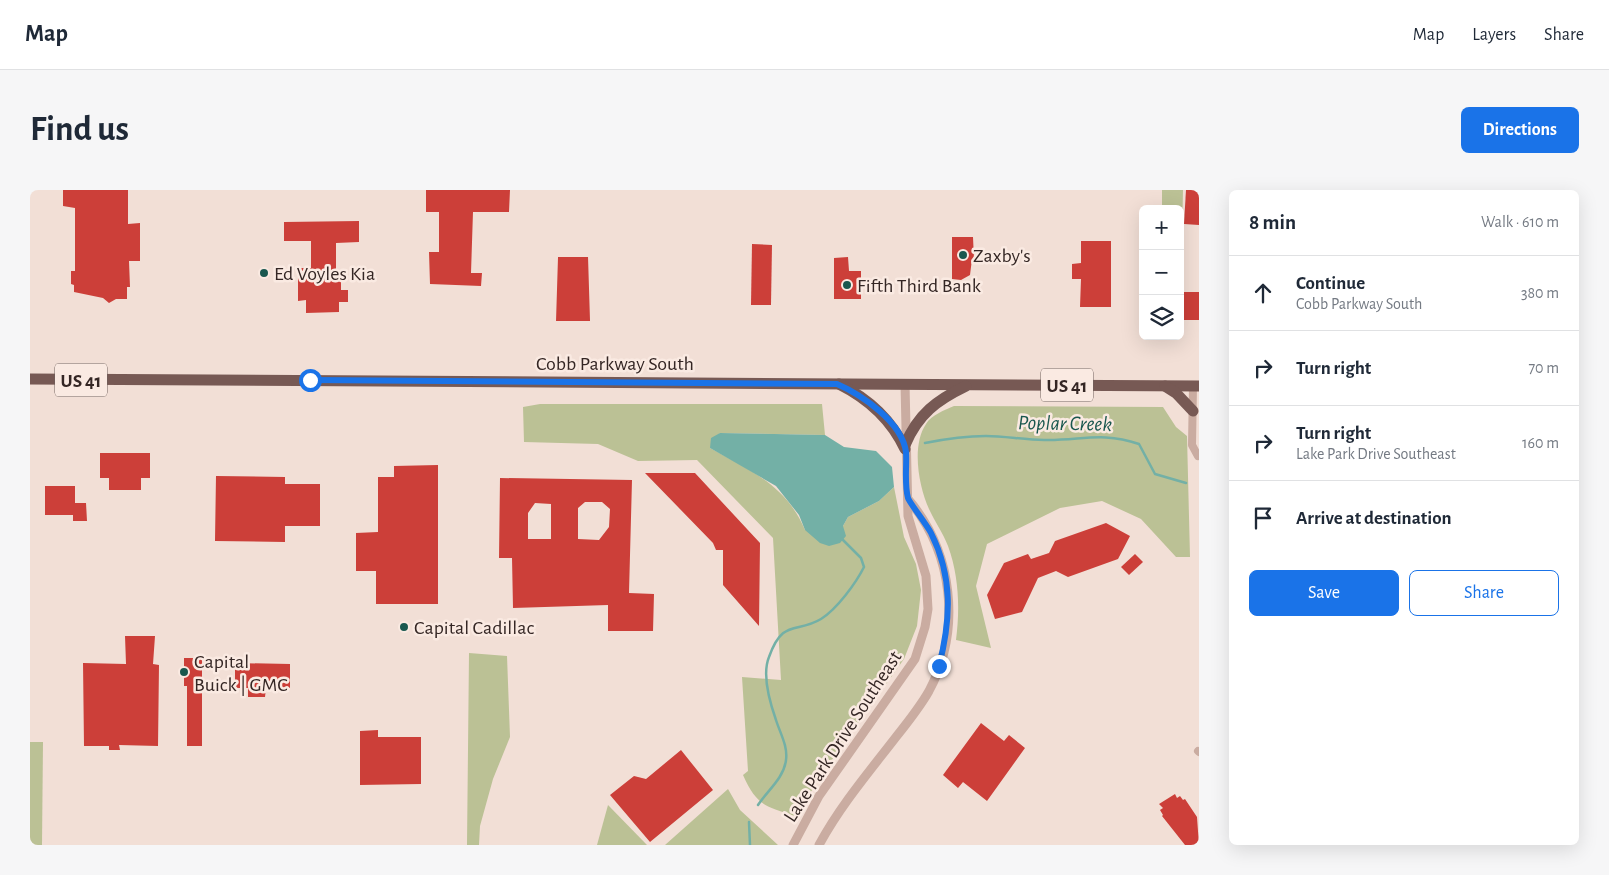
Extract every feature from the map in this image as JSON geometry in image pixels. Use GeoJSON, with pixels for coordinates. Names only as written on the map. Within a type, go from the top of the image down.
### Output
{"type":"FeatureCollection","features":[{"type":"Feature","properties":{"kind":"main road","name":"Cobb Parkway South"},"geometry":{"type":"LineString","coordinates":[[30,379],[1196,386]]}},
{"type":"Feature","properties":{"kind":"main road"},"geometry":{"type":"LineString","coordinates":[[837,384],[864,399],[881,412],[894,428],[905,447]]}},
{"type":"Feature","properties":{"kind":"main road"},"geometry":{"type":"LineString","coordinates":[[905,447],[916,423],[928,408],[948,394],[970,384]]}},
{"type":"Feature","properties":{"kind":"main road"},"geometry":{"type":"LineString","coordinates":[[1163,386],[1176,393],[1193,410]]}},
{"type":"Feature","properties":{"kind":"street","name":"Lake Park Drive Southeast"},"geometry":{"type":"LineString","coordinates":[[793,845],[819,796],[903,679],[920,645],[928,609],[928,591],[924,570],[908,516],[905,384]]}},
{"type":"Feature","properties":{"kind":"street"},"geometry":{"type":"LineString","coordinates":[[1196,386],[1192,445],[1199,455]]}},
{"type":"Feature","properties":{"kind":"street","name":"Lake Park Drive Southeast"},"geometry":{"type":"LineString","coordinates":[[819,845],[846,802],[926,696],[935,678],[944,645],[950,611],[949,591],[944,565],[919,512],[908,499]]}},
{"type":"Feature","properties":{"kind":"green space"},"geometry":{"type":"Polygon","coordinates":[[[1162,190],[1183,190],[1183,205],[1162,205],[1162,190]]]}},
{"type":"Feature","properties":{"kind":"green space"},"geometry":{"type":"Polygon","coordinates":[[[540,404],[822,404],[825,435],[720,433],[710,448],[753,472],[777,490],[788,501],[805,530],[843,526],[848,517],[879,501],[894,487],[904,537],[916,564],[921,590],[917,626],[904,659],[834,757],[795,816],[776,810],[763,803],[753,793],[743,775],[748,771],[742,677],[781,680],[773,538],[697,460],[638,461],[598,444],[524,442],[523,407],[540,404]]]}},
{"type":"Feature","properties":{"kind":"green space"},"geometry":{"type":"Polygon","coordinates":[[[954,406],[1163,407],[1176,427],[1187,436],[1190,557],[1176,557],[1141,519],[1102,501],[1060,508],[987,544],[976,586],[991,648],[956,640],[958,605],[952,557],[925,500],[918,466],[919,443],[921,433],[926,424],[938,413],[954,406]]]}},
{"type":"Feature","properties":{"kind":"green space"},"geometry":{"type":"Polygon","coordinates":[[[469,653],[507,656],[510,737],[493,779],[480,826],[479,845],[467,845],[469,653]]]}},
{"type":"Feature","properties":{"kind":"green space"},"geometry":{"type":"Polygon","coordinates":[[[30,742],[43,742],[42,845],[30,845],[30,742]]]}},
{"type":"Feature","properties":{"kind":"green space"},"geometry":{"type":"Polygon","coordinates":[[[728,789],[740,810],[778,845],[665,845],[728,789]]]}},
{"type":"Feature","properties":{"kind":"green space"},"geometry":{"type":"Polygon","coordinates":[[[608,805],[647,845],[597,845],[608,805]]]}},
{"type":"Feature","properties":{"kind":"water"},"geometry":{"type":"Polygon","coordinates":[[[720,433],[825,435],[844,447],[876,451],[892,467],[894,487],[879,501],[848,517],[843,526],[846,536],[840,543],[829,546],[820,543],[805,530],[799,515],[776,486],[710,448],[711,438],[720,433]]]}},
{"type":"Feature","properties":{"kind":"building"},"geometry":{"type":"Polygon","coordinates":[[[63,190],[128,190],[128,224],[140,223],[140,261],[129,261],[130,287],[127,287],[127,299],[116,299],[109,303],[103,298],[74,292],[74,285],[71,284],[71,271],[75,271],[75,208],[63,206],[63,190]]]}},
{"type":"Feature","properties":{"kind":"building"},"geometry":{"type":"Polygon","coordinates":[[[426,190],[510,190],[509,212],[473,212],[471,273],[482,273],[481,286],[430,284],[429,252],[439,252],[439,212],[426,212],[426,190]]]}},
{"type":"Feature","properties":{"kind":"building"},"geometry":{"type":"Polygon","coordinates":[[[1186,190],[1199,190],[1199,225],[1184,224],[1186,190]]]}},
{"type":"Feature","properties":{"kind":"building"},"geometry":{"type":"Polygon","coordinates":[[[359,221],[359,242],[336,243],[336,279],[341,279],[341,290],[348,290],[348,302],[339,302],[339,312],[306,313],[306,300],[298,301],[298,268],[311,268],[311,241],[284,241],[284,222],[359,221]]]}},
{"type":"Feature","properties":{"kind":"building","name":"Zaxby's"},"geometry":{"type":"Polygon","coordinates":[[[952,237],[973,237],[974,259],[972,259],[970,275],[961,280],[952,279],[952,237]]]}},
{"type":"Feature","properties":{"kind":"building"},"geometry":{"type":"Polygon","coordinates":[[[1081,241],[1111,241],[1111,307],[1080,307],[1081,279],[1072,279],[1072,264],[1081,263],[1081,241]]]}},
{"type":"Feature","properties":{"kind":"building"},"geometry":{"type":"Polygon","coordinates":[[[752,244],[772,245],[771,305],[751,305],[752,244]]]}},
{"type":"Feature","properties":{"kind":"building"},"geometry":{"type":"Polygon","coordinates":[[[558,257],[588,257],[590,321],[556,321],[558,257]]]}},
{"type":"Feature","properties":{"kind":"building","name":"Fifth Third Bank"},"geometry":{"type":"Polygon","coordinates":[[[848,257],[849,271],[861,271],[861,299],[834,299],[834,258],[848,257]]]}},
{"type":"Feature","properties":{"kind":"building"},"geometry":{"type":"Polygon","coordinates":[[[1184,292],[1199,292],[1199,320],[1184,320],[1184,292]]]}},
{"type":"Feature","properties":{"kind":"building"},"geometry":{"type":"Polygon","coordinates":[[[100,453],[150,453],[150,478],[141,478],[141,490],[109,490],[109,478],[100,478],[100,453]]]}},
{"type":"Feature","properties":{"kind":"building"},"geometry":{"type":"Polygon","coordinates":[[[438,465],[438,604],[376,604],[376,571],[356,571],[356,533],[378,532],[378,477],[394,477],[394,466],[438,465]]]}},
{"type":"Feature","properties":{"kind":"building"},"geometry":{"type":"Polygon","coordinates":[[[645,473],[695,473],[760,543],[759,626],[723,585],[723,550],[716,550],[713,543],[645,473]]]}},
{"type":"Feature","properties":{"kind":"building"},"geometry":{"type":"Polygon","coordinates":[[[216,476],[285,477],[285,484],[320,484],[320,526],[285,526],[285,542],[215,541],[216,476]]]}},
{"type":"Feature","properties":{"kind":"building"},"geometry":{"type":"Polygon","coordinates":[[[500,478],[632,480],[629,593],[654,594],[653,631],[608,631],[608,605],[513,608],[512,558],[499,558],[500,478]],[[585,502],[578,508],[578,539],[599,540],[609,527],[610,509],[602,502],[585,502]],[[535,503],[528,513],[528,539],[551,539],[551,504],[535,503]]]}},
{"type":"Feature","properties":{"kind":"building"},"geometry":{"type":"Polygon","coordinates":[[[45,486],[75,486],[75,503],[86,503],[87,521],[73,521],[73,515],[45,515],[45,486]]]}},
{"type":"Feature","properties":{"kind":"building"},"geometry":{"type":"Polygon","coordinates":[[[1106,523],[1130,536],[1118,559],[1068,577],[1056,571],[1038,578],[1022,612],[995,619],[987,595],[1004,563],[1028,554],[1031,559],[1049,553],[1055,541],[1106,523]]]}},
{"type":"Feature","properties":{"kind":"building"},"geometry":{"type":"Polygon","coordinates":[[[1135,554],[1143,562],[1129,575],[1121,567],[1135,554]]]}},
{"type":"Feature","properties":{"kind":"building"},"geometry":{"type":"Polygon","coordinates":[[[125,636],[155,636],[153,664],[159,665],[158,746],[119,745],[120,750],[109,750],[109,746],[84,746],[83,663],[126,664],[125,636]]]}},
{"type":"Feature","properties":{"kind":"building"},"geometry":{"type":"Polygon","coordinates":[[[184,658],[202,658],[202,746],[187,746],[187,686],[184,686],[184,658]]]}},
{"type":"Feature","properties":{"kind":"building"},"geometry":{"type":"Polygon","coordinates":[[[235,663],[290,664],[290,688],[266,688],[265,697],[248,697],[248,688],[235,688],[235,663]]]}},
{"type":"Feature","properties":{"kind":"building"},"geometry":{"type":"Polygon","coordinates":[[[981,723],[1004,741],[1009,735],[1025,748],[987,801],[963,782],[958,788],[943,775],[981,723]]]}},
{"type":"Feature","properties":{"kind":"building"},"geometry":{"type":"Polygon","coordinates":[[[378,730],[378,737],[421,737],[421,784],[360,785],[360,731],[378,730]]]}},
{"type":"Feature","properties":{"kind":"building"},"geometry":{"type":"Polygon","coordinates":[[[681,750],[713,790],[650,842],[610,795],[634,776],[646,779],[681,750]]]}},
{"type":"Feature","properties":{"kind":"building"},"geometry":{"type":"Polygon","coordinates":[[[1175,794],[1177,798],[1180,796],[1183,800],[1185,799],[1197,817],[1199,845],[1185,845],[1162,816],[1160,810],[1163,808],[1159,804],[1175,794]]]}},
{"type":"Feature","properties":{"kind":"waterway","name":"Poplar Creek"},"geometry":{"type":"LineString","coordinates":[[925,443],[978,436],[1044,440],[1113,438],[1139,444],[1155,474],[1186,483]]}},
{"type":"Feature","properties":{"kind":"waterway","name":"Poplar Creek"},"geometry":{"type":"LineString","coordinates":[[758,805],[779,778],[785,767],[786,760],[785,745],[769,697],[766,672],[769,657],[774,645],[785,632],[812,623],[827,615],[846,595],[856,580],[864,567],[861,558],[842,539]]}},
{"type":"Feature","properties":{"kind":"waterway","name":"Poplar Creek"},"geometry":{"type":"LineString","coordinates":[[749,822],[750,845]]}},
{"type":"Feature","properties":{"kind":"place","name":"Zaxby's"},"geometry":{"type":"Point","coordinates":[963,255]}},
{"type":"Feature","properties":{"kind":"place","name":"Ed Voyles Kia"},"geometry":{"type":"Point","coordinates":[264,273]}},
{"type":"Feature","properties":{"kind":"place","name":"Fifth Third Bank"},"geometry":{"type":"Point","coordinates":[847,285]}},
{"type":"Feature","properties":{"kind":"place","name":"Capital Cadillac"},"geometry":{"type":"Point","coordinates":[404,627]}},
{"type":"Feature","properties":{"kind":"place","name":"Capital Buick | GMC"},"geometry":{"type":"Point","coordinates":[184,672]}},
{"type":"Feature","properties":{"kind":"route"},"geometry":{"type":"LineString","coordinates":[[310,380],[837,384],[846,388],[881,412],[894,428],[906,449],[908,499],[919,512],[931,534],[947,576],[950,611],[939,666]]}}]}
